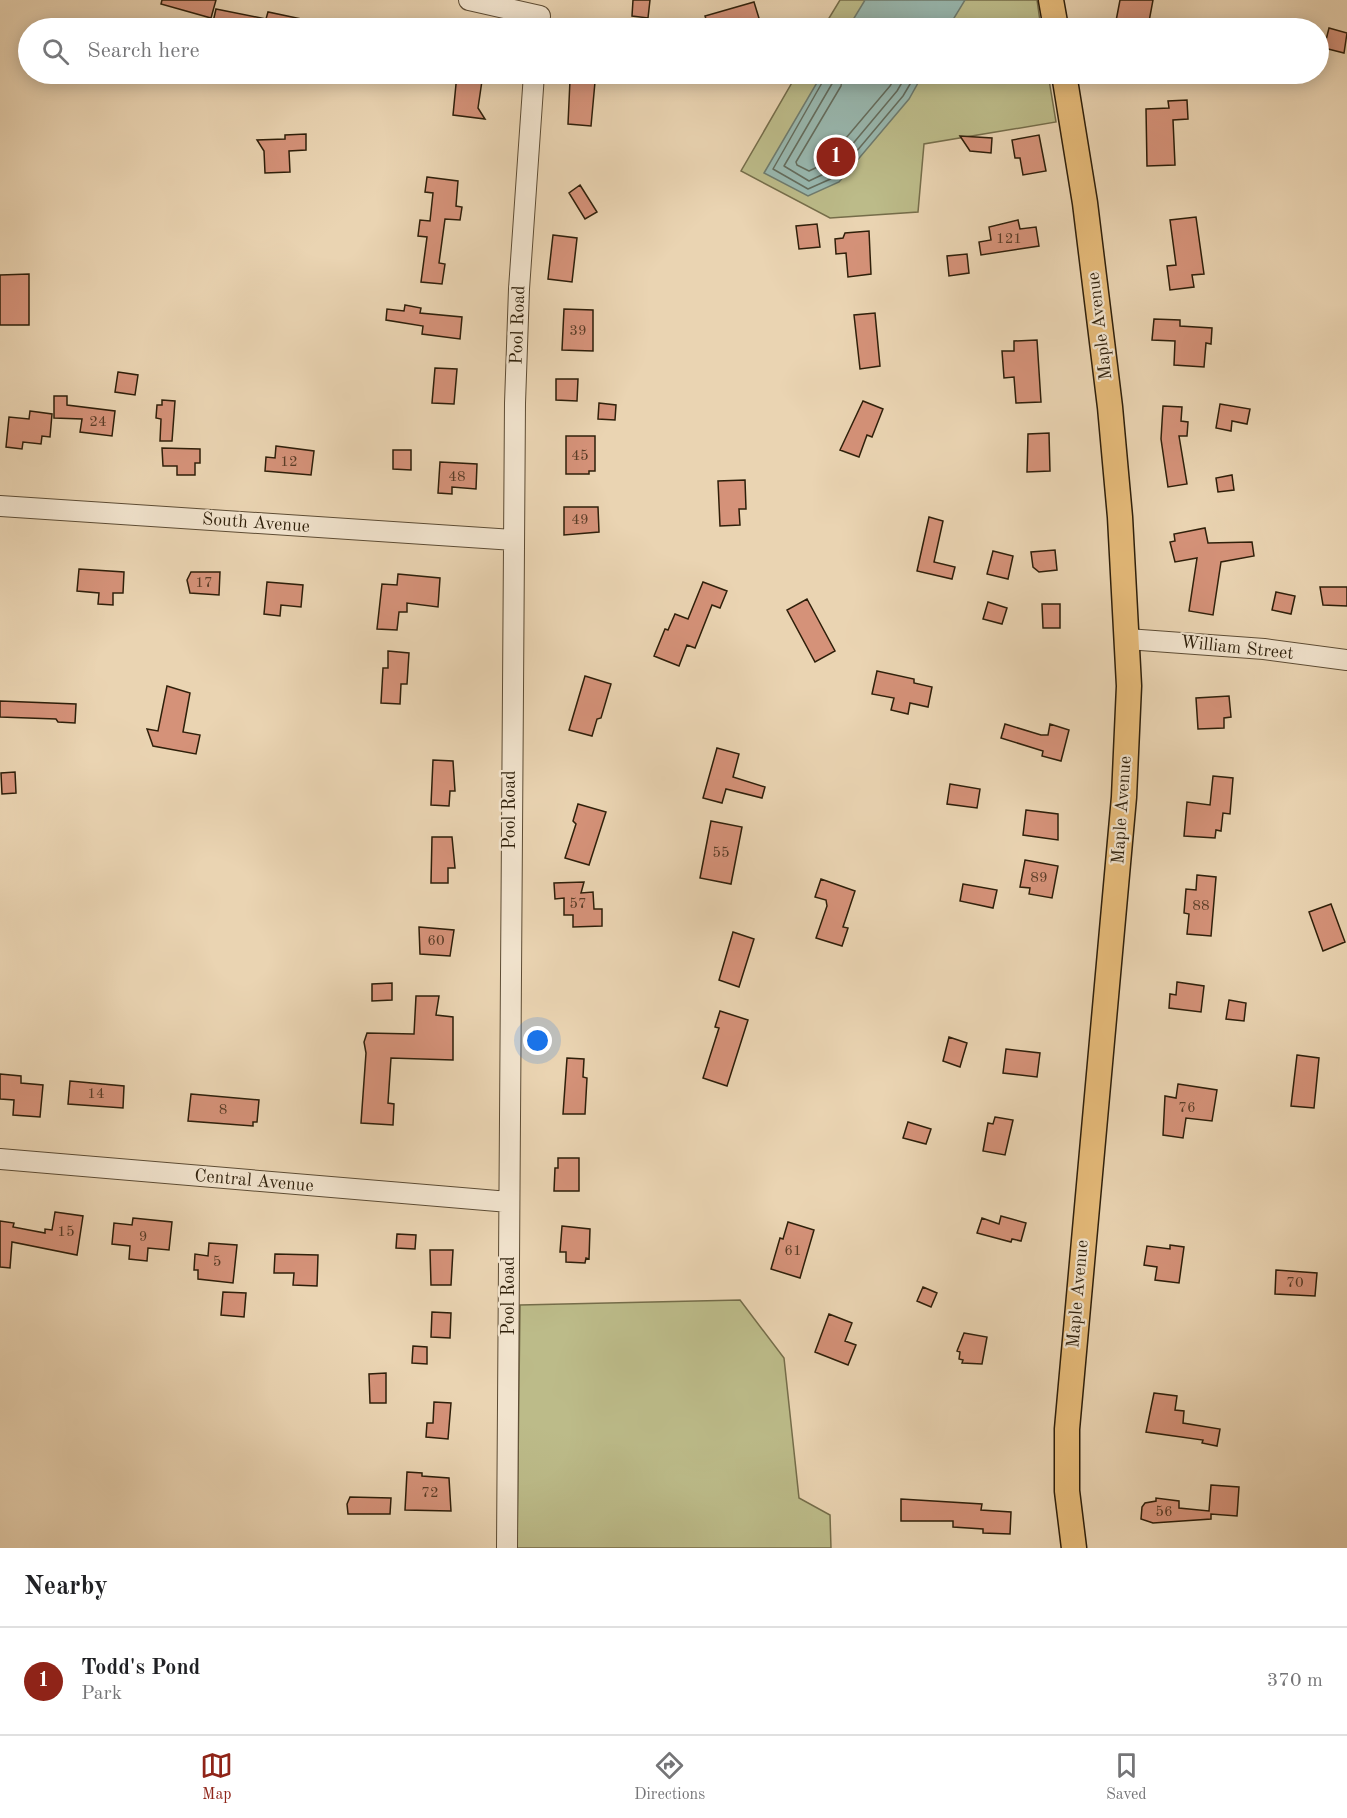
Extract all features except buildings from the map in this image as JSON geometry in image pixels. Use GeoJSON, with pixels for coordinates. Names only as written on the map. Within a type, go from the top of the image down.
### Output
{"type":"FeatureCollection","features":[{"type":"Feature","properties":{"kind":"main road"},"geometry":{"type":"LineString","coordinates":[[1051,0],[1054,18]]}},
{"type":"Feature","properties":{"kind":"main road","name":"Maple Avenue"},"geometry":{"type":"LineString","coordinates":[[1066,84],[1085,202],[1110,407],[1120,517],[1128,696],[1124,797],[1067,1429],[1067,1491],[1074,1548]]}},
{"type":"Feature","properties":{"kind":"street"},"geometry":{"type":"LineString","coordinates":[[469,0],[540,15]]}},
{"type":"Feature","properties":{"kind":"street","name":"Pool Road"},"geometry":{"type":"LineString","coordinates":[[507,1548],[513,540],[519,289],[533,84]]}},
{"type":"Feature","properties":{"kind":"street","name":"South Avenue"},"geometry":{"type":"LineString","coordinates":[[0,506],[513,540]]}},
{"type":"Feature","properties":{"kind":"street","name":"William Street"},"geometry":{"type":"LineString","coordinates":[[1127,639],[1264,649],[1347,660]]}},
{"type":"Feature","properties":{"kind":"street","name":"Central Avenue"},"geometry":{"type":"LineString","coordinates":[[0,1160],[509,1202]]}},
{"type":"Feature","properties":{"kind":"shaded area"},"geometry":{"type":"Polygon","coordinates":[[[840,0],[1037,0],[1040,18],[829,18],[840,0]]]}},
{"type":"Feature","properties":{"kind":"shaded area"},"geometry":{"type":"Polygon","coordinates":[[[791,84],[1050,84],[1056,122],[924,144],[918,212],[830,218],[741,171],[791,84]]]}},
{"type":"Feature","properties":{"kind":"shaded area"},"geometry":{"type":"Polygon","coordinates":[[[740,1300],[784,1358],[799,1498],[830,1515],[831,1548],[517,1548],[520,1305],[740,1300]]]}},
{"type":"Feature","properties":{"kind":"water"},"geometry":{"type":"Polygon","coordinates":[[[865,0],[965,0],[954,18],[854,18],[865,0]]]}},
{"type":"Feature","properties":{"kind":"water"},"geometry":{"type":"Polygon","coordinates":[[[816,84],[917,84],[909,99],[839,182],[808,196],[764,173],[816,84]]]}},
{"type":"Feature","properties":{"kind":"place","name":"Todd's Pond"},"geometry":{"type":"Point","coordinates":[836,157]}}]}
